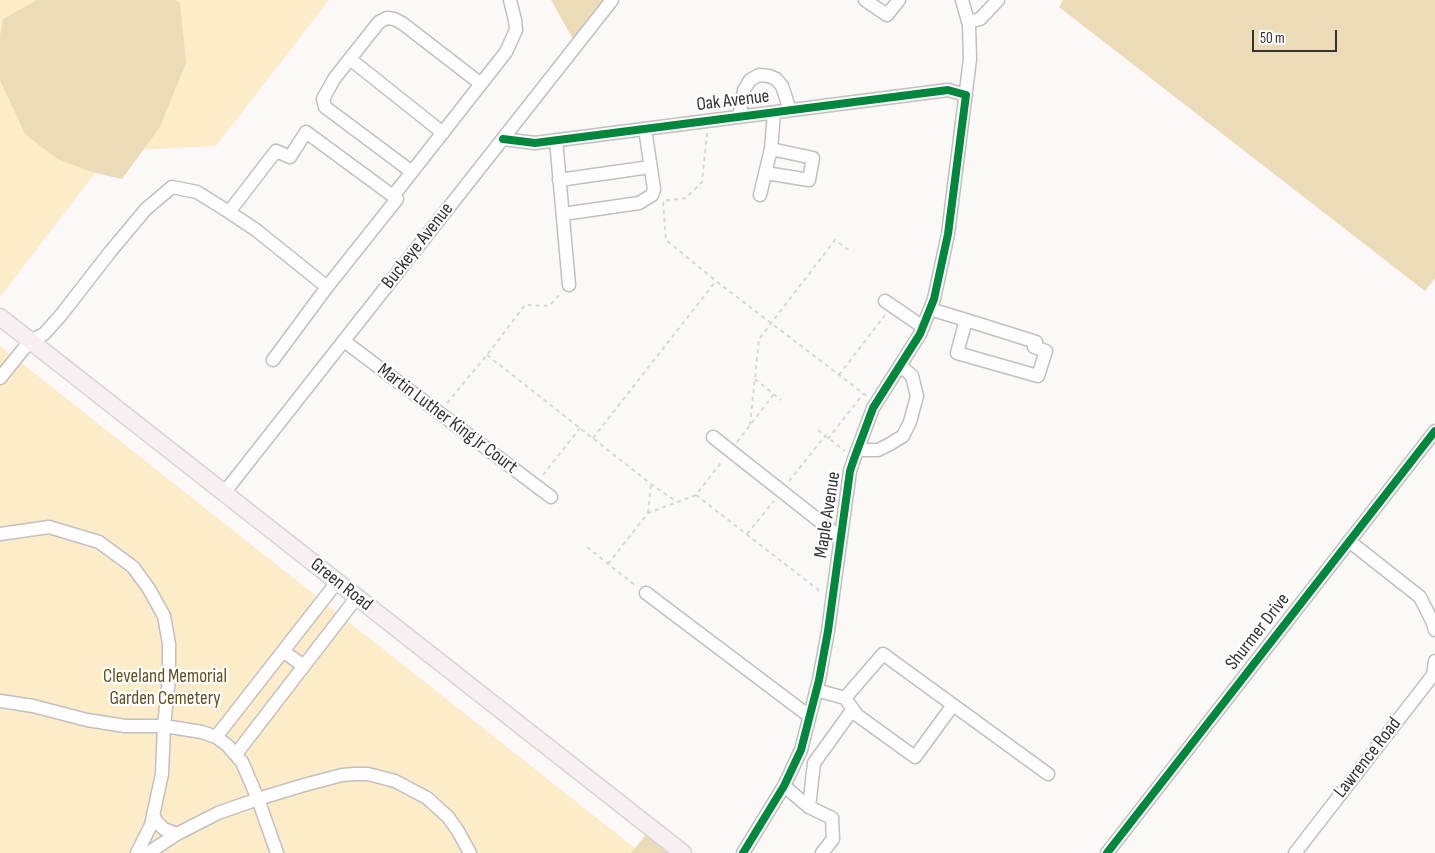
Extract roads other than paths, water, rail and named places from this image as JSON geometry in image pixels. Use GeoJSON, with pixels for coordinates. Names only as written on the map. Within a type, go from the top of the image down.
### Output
{"type":"FeatureCollection","features":[{"type":"Feature","properties":{"kind":"main road","name":"Green Road"},"geometry":{"type":"LineString","coordinates":[[0,317],[683,853]]}},
{"type":"Feature","properties":{"kind":"street"},"geometry":{"type":"LineString","coordinates":[[393,196],[506,52],[516,30],[510,0]]}},
{"type":"Feature","properties":{"kind":"street","name":"Buckeye Avenue"},"geometry":{"type":"LineString","coordinates":[[224,493],[612,0]]}},
{"type":"Feature","properties":{"kind":"street"},"geometry":{"type":"LineString","coordinates":[[865,0],[887,16],[899,0]]}},
{"type":"Feature","properties":{"kind":"street"},"geometry":{"type":"LineString","coordinates":[[962,0],[968,22],[970,59],[966,95]]}},
{"type":"Feature","properties":{"kind":"street"},"geometry":{"type":"LineString","coordinates":[[968,22],[980,19],[998,0]]}},
{"type":"Feature","properties":{"kind":"street"},"geometry":{"type":"LineString","coordinates":[[412,172],[325,107],[323,99],[328,88],[350,59],[380,22],[387,18],[394,18],[481,84]]}},
{"type":"Feature","properties":{"kind":"street"},"geometry":{"type":"LineString","coordinates":[[350,59],[443,133]]}},
{"type":"Feature","properties":{"kind":"street"},"geometry":{"type":"LineString","coordinates":[[739,117],[744,90],[750,80],[759,76],[769,76],[776,79],[782,86],[790,110]]}},
{"type":"Feature","properties":{"kind":"street","name":"Oak Avenue"},"geometry":{"type":"LineString","coordinates":[[503,139],[534,143],[948,90],[966,95]]}},
{"type":"Feature","properties":{"kind":"street","name":"Maple Avenue"},"geometry":{"type":"LineString","coordinates":[[744,853],[784,786],[801,750],[816,690],[832,600],[850,471],[876,403],[920,334],[934,299],[948,234],[966,95]]}},
{"type":"Feature","properties":{"kind":"street"},"geometry":{"type":"LineString","coordinates":[[760,195],[771,149],[774,113]]}},
{"type":"Feature","properties":{"kind":"street"},"geometry":{"type":"LineString","coordinates":[[563,214],[639,202],[652,195],[654,189],[645,129]]}},
{"type":"Feature","properties":{"kind":"street"},"geometry":{"type":"LineString","coordinates":[[229,212],[276,151],[290,157],[306,132],[397,199],[327,287],[273,360]]}},
{"type":"Feature","properties":{"kind":"street"},"geometry":{"type":"LineString","coordinates":[[556,140],[569,284]]}},
{"type":"Feature","properties":{"kind":"street"},"geometry":{"type":"LineString","coordinates":[[766,173],[810,180],[813,158],[771,149]]}},
{"type":"Feature","properties":{"kind":"street"},"geometry":{"type":"LineString","coordinates":[[559,180],[650,166]]}},
{"type":"Feature","properties":{"kind":"street"},"geometry":{"type":"LineString","coordinates":[[0,378],[30,340],[44,334],[48,330],[146,209],[172,187],[197,192],[229,212],[256,230],[327,287]]}},
{"type":"Feature","properties":{"kind":"street"},"geometry":{"type":"LineString","coordinates":[[888,304],[922,327]]}},
{"type":"Feature","properties":{"kind":"street"},"geometry":{"type":"LineString","coordinates":[[930,309],[966,320],[1036,342],[1034,348],[1046,351],[1038,376],[957,352],[966,320]]}},
{"type":"Feature","properties":{"kind":"street","name":"Martin Luther King Jr Court"},"geometry":{"type":"LineString","coordinates":[[344,340],[550,497]]}},
{"type":"Feature","properties":{"kind":"street"},"geometry":{"type":"LineString","coordinates":[[856,455],[878,450],[890,444],[902,436],[910,422],[917,396],[916,386],[912,376],[900,364]]}},
{"type":"Feature","properties":{"kind":"street","name":"Shurmer Drive"},"geometry":{"type":"LineString","coordinates":[[1107,853],[1435,432]]}},
{"type":"Feature","properties":{"kind":"street"},"geometry":{"type":"LineString","coordinates":[[713,437],[841,538]]}},
{"type":"Feature","properties":{"kind":"street"},"geometry":{"type":"LineString","coordinates":[[0,534],[49,527],[99,542],[133,567],[149,589],[164,616],[168,644],[169,678],[162,774],[151,825],[136,853]]}},
{"type":"Feature","properties":{"kind":"street"},"geometry":{"type":"LineString","coordinates":[[1349,542],[1420,597],[1435,630]]}},
{"type":"Feature","properties":{"kind":"street"},"geometry":{"type":"LineString","coordinates":[[216,737],[337,582]]}},
{"type":"Feature","properties":{"kind":"street"},"geometry":{"type":"LineString","coordinates":[[646,594],[810,716]]}},
{"type":"Feature","properties":{"kind":"street"},"geometry":{"type":"LineString","coordinates":[[236,754],[357,597]]}},
{"type":"Feature","properties":{"kind":"street"},"geometry":{"type":"LineString","coordinates":[[284,652],[304,666]]}},
{"type":"Feature","properties":{"kind":"street"},"geometry":{"type":"LineString","coordinates":[[845,698],[883,654],[1048,774]]}},
{"type":"Feature","properties":{"kind":"street","name":"Lawrence Road"},"geometry":{"type":"LineString","coordinates":[[1295,853],[1432,675],[1435,661]]}},
{"type":"Feature","properties":{"kind":"street"},"geometry":{"type":"LineString","coordinates":[[816,690],[845,698],[857,715],[915,757],[953,705]]}},
{"type":"Feature","properties":{"kind":"street"},"geometry":{"type":"LineString","coordinates":[[0,701],[33,706],[87,720],[125,726],[164,726],[202,732],[216,737],[236,754],[247,771],[277,853]]}},
{"type":"Feature","properties":{"kind":"street"},"geometry":{"type":"LineString","coordinates":[[809,807],[814,763],[853,709]]}},
{"type":"Feature","properties":{"kind":"street"},"geometry":{"type":"LineString","coordinates":[[148,853],[177,834],[218,814],[258,799],[342,775],[368,774],[395,781],[412,789],[438,807],[458,830],[470,853]]}},
{"type":"Feature","properties":{"kind":"street"},"geometry":{"type":"LineString","coordinates":[[784,786],[809,807],[832,818],[832,839],[822,853]]}},
{"type":"Feature","properties":{"kind":"street"},"geometry":{"type":"LineString","coordinates":[[154,814],[156,821],[164,829],[177,834]]}},
{"type":"Feature","properties":{"kind":"park label","name":"Cleveland Memorial Garden Cemetery"},"geometry":{"type":"Point","coordinates":[165,688]}}]}
